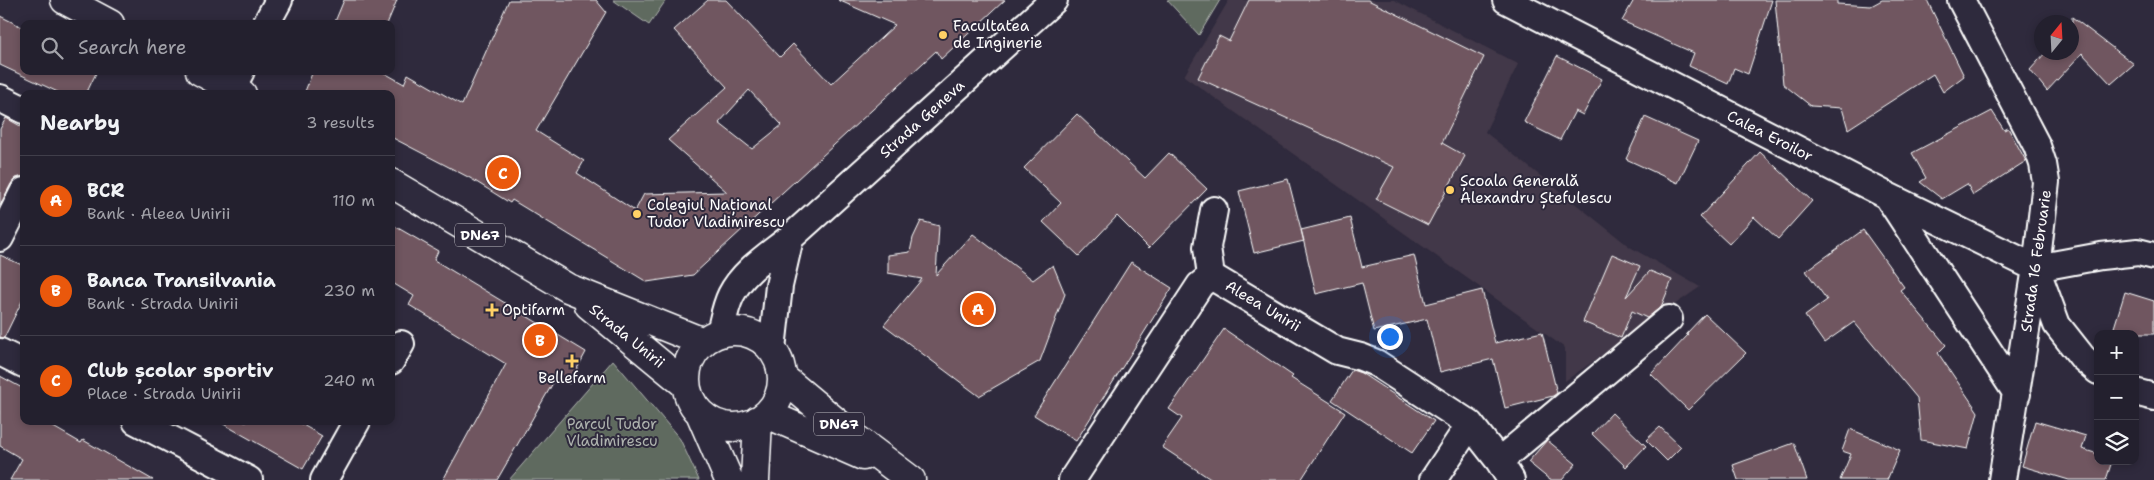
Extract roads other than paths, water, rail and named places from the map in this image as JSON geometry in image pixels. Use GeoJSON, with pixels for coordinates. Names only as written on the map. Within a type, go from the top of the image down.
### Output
{"type":"FeatureCollection","features":[{"type":"Feature","properties":{"kind":"main road"},"geometry":{"type":"LineString","coordinates":[[65,0],[102,20]]}},
{"type":"Feature","properties":{"kind":"main road"},"geometry":{"type":"LineString","coordinates":[[212,75],[238,84]]}},
{"type":"Feature","properties":{"kind":"main road","name":"Strada Unirii"},"geometry":{"type":"LineString","coordinates":[[395,185],[568,288],[686,384]]}},
{"type":"Feature","properties":{"kind":"main road","name":"Strada Unirii"},"geometry":{"type":"LineString","coordinates":[[568,288],[711,338]]}},
{"type":"Feature","properties":{"kind":"main road","name":"Strada Unirii"},"geometry":{"type":"LineString","coordinates":[[729,480],[700,413],[691,400],[686,384],[687,369],[693,354],[711,338],[734,331],[748,333],[761,339],[772,349]]}},
{"type":"Feature","properties":{"kind":"main road"},"geometry":{"type":"LineString","coordinates":[[700,413],[713,422],[728,426],[744,426],[763,417],[775,403],[782,377],[779,362],[772,349]]}},
{"type":"Feature","properties":{"kind":"main road","name":"DN67"},"geometry":{"type":"LineString","coordinates":[[782,377],[904,476]]}},
{"type":"Feature","properties":{"kind":"main road"},"geometry":{"type":"LineString","coordinates":[[755,480],[756,446],[763,417]]}},
{"type":"Feature","properties":{"kind":"main road","name":"DN67"},"geometry":{"type":"LineString","coordinates":[[763,417],[904,476]]}},
{"type":"Feature","properties":{"kind":"street"},"geometry":{"type":"LineString","coordinates":[[268,20],[279,0]]}},
{"type":"Feature","properties":{"kind":"street","name":"Strada Geneva"},"geometry":{"type":"LineString","coordinates":[[711,338],[740,281],[755,266],[790,238],[1054,0]]}},
{"type":"Feature","properties":{"kind":"street","name":"Calea Eroilor"},"geometry":{"type":"LineString","coordinates":[[1506,0],[1888,196],[2036,268]]}},
{"type":"Feature","properties":{"kind":"street","name":"Strada 16 Februarie"},"geometry":{"type":"LineString","coordinates":[[1961,0],[2037,146],[2046,182],[2036,268],[2002,480]]}},
{"type":"Feature","properties":{"kind":"street"},"geometry":{"type":"LineString","coordinates":[[0,98],[20,108]]}},
{"type":"Feature","properties":{"kind":"street"},"geometry":{"type":"LineString","coordinates":[[1888,196],[2017,394]]}},
{"type":"Feature","properties":{"kind":"street"},"geometry":{"type":"LineString","coordinates":[[0,238],[20,199]]}},
{"type":"Feature","properties":{"kind":"street"},"geometry":{"type":"LineString","coordinates":[[1210,276],[1207,246],[1214,210]]}},
{"type":"Feature","properties":{"kind":"street"},"geometry":{"type":"LineString","coordinates":[[772,349],[779,286],[790,238]]}},
{"type":"Feature","properties":{"kind":"street"},"geometry":{"type":"LineString","coordinates":[[2094,368],[2082,358],[2057,325],[2036,268],[2101,256],[2138,252],[2154,256]]}},
{"type":"Feature","properties":{"kind":"street","name":"Aleea Unirii"},"geometry":{"type":"LineString","coordinates":[[1072,480],[1200,285],[1210,276],[1337,351],[1376,363],[1470,424],[1505,470]]}},
{"type":"Feature","properties":{"kind":"street"},"geometry":{"type":"LineString","coordinates":[[1505,470],[1670,319]]}},
{"type":"Feature","properties":{"kind":"street"},"geometry":{"type":"LineString","coordinates":[[0,352],[20,362]]}},
{"type":"Feature","properties":{"kind":"street"},"geometry":{"type":"LineString","coordinates":[[2139,393],[2154,397]]}},
{"type":"Feature","properties":{"kind":"street"},"geometry":{"type":"LineString","coordinates":[[1433,480],[1470,424]]}},
{"type":"Feature","properties":{"kind":"street"},"geometry":{"type":"LineString","coordinates":[[142,425],[211,471],[248,480]]}},
{"type":"Feature","properties":{"kind":"street"},"geometry":{"type":"LineString","coordinates":[[324,480],[355,425]]}},
{"type":"Feature","properties":{"kind":"place","name":"Facultatea de Inginerie"},"geometry":{"type":"Point","coordinates":[943,35]}},
{"type":"Feature","properties":{"kind":"place","name":"Club școlar sportiv"},"geometry":{"type":"Point","coordinates":[503,173]}},
{"type":"Feature","properties":{"kind":"place","name":"Școala Generală Alexandru Ștefulescu"},"geometry":{"type":"Point","coordinates":[1450,190]}},
{"type":"Feature","properties":{"kind":"place","name":"Colegiul Național Tudor Vladimirescu"},"geometry":{"type":"Point","coordinates":[637,214]}},
{"type":"Feature","properties":{"kind":"place","name":"BCR"},"geometry":{"type":"Point","coordinates":[978,309]}},
{"type":"Feature","properties":{"kind":"place","name":"Optifarm"},"geometry":{"type":"Point","coordinates":[492,310]}},
{"type":"Feature","properties":{"kind":"place","name":"Banca Transilvania"},"geometry":{"type":"Point","coordinates":[540,340]}},
{"type":"Feature","properties":{"kind":"place","name":"Bellefarm"},"geometry":{"type":"Point","coordinates":[572,361]}},
{"type":"Feature","properties":{"kind":"park label","name":"Parcul Tudor Vladimirescu"},"geometry":{"type":"Point","coordinates":[612,432]}}]}
